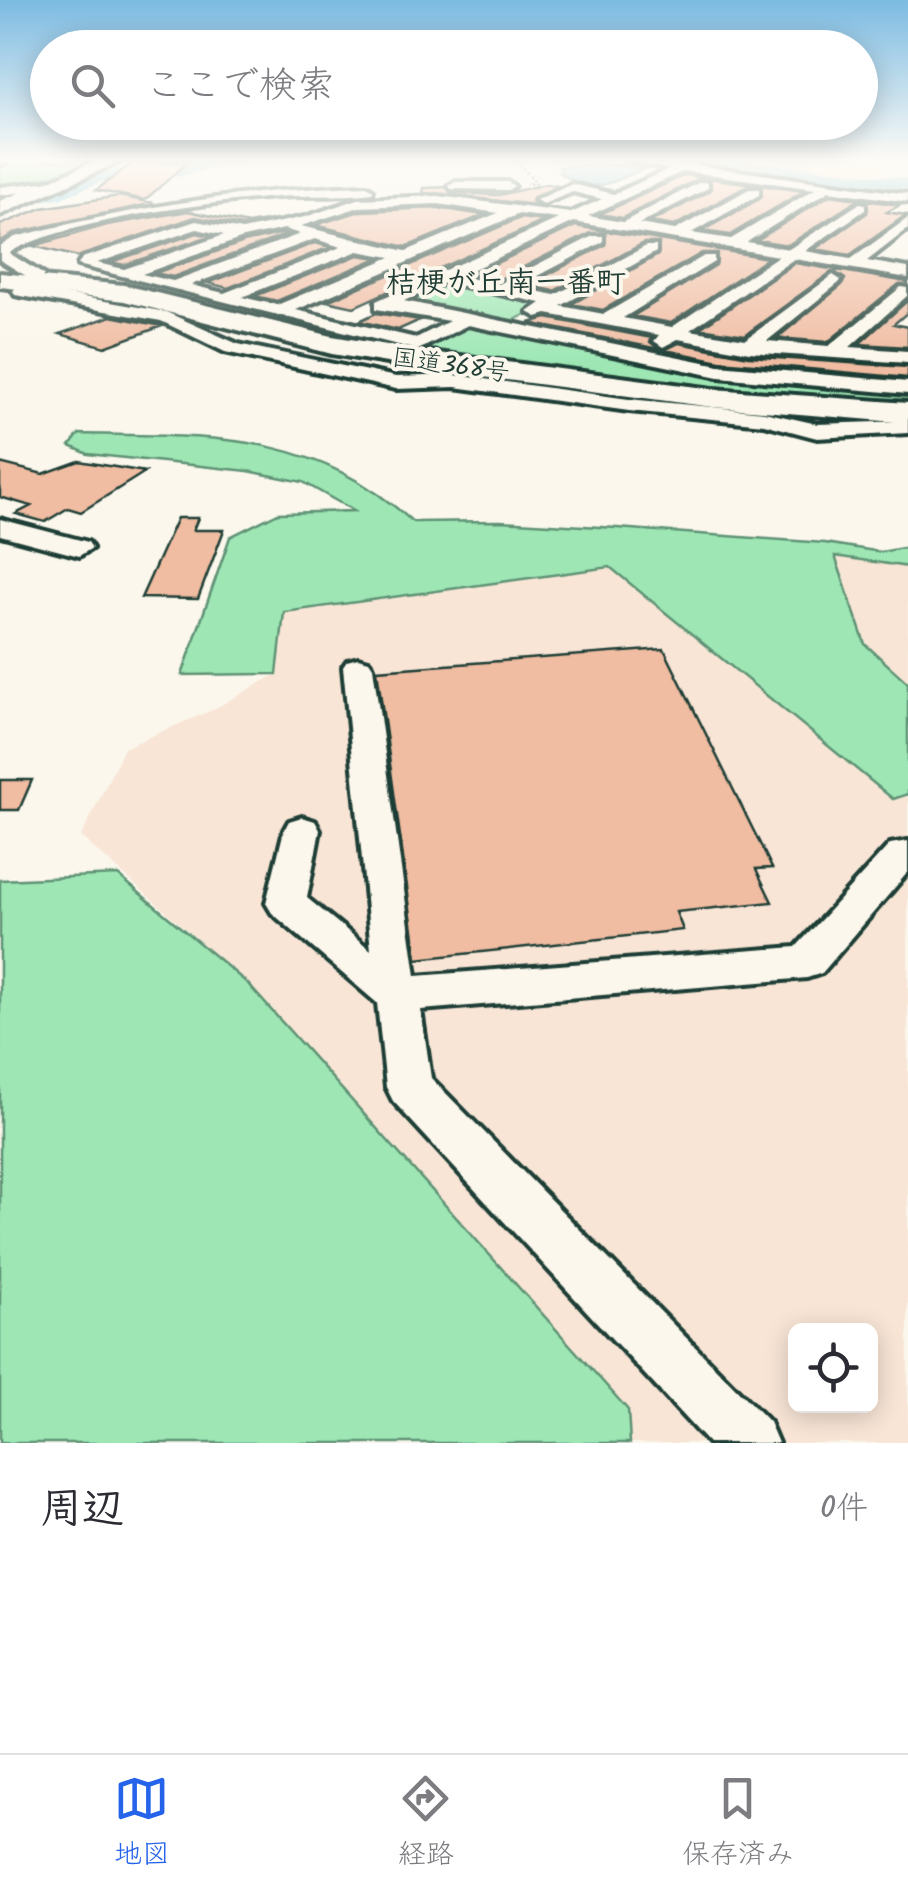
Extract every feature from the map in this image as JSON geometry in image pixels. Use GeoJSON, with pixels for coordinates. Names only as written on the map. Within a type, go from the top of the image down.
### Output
{"type":"FeatureCollection","features":[{"type":"Feature","properties":{"kind":"highway","name":"国道368号"},"geometry":{"type":"LineString","coordinates":[[1,261],[45,283],[124,293],[332,346],[714,398],[908,414]]}},
{"type":"Feature","properties":{"kind":"street"},"geometry":{"type":"LineString","coordinates":[[1,261],[20,240],[64,227]]}},
{"type":"Feature","properties":{"kind":"street"},"geometry":{"type":"LineString","coordinates":[[189,227],[87,261],[86,265],[418,344],[464,320]]}},
{"type":"Feature","properties":{"kind":"street"},"geometry":{"type":"LineString","coordinates":[[208,227],[242,234]]}},
{"type":"Feature","properties":{"kind":"street"},"geometry":{"type":"LineString","coordinates":[[126,274],[269,227]]}},
{"type":"Feature","properties":{"kind":"street"},"geometry":{"type":"LineString","coordinates":[[294,227],[358,246],[464,267]]}},
{"type":"Feature","properties":{"kind":"street"},"geometry":{"type":"LineString","coordinates":[[278,310],[476,227]]}},
{"type":"Feature","properties":{"kind":"street"},"geometry":{"type":"LineString","coordinates":[[337,325],[550,227]]}},
{"type":"Feature","properties":{"kind":"street"},"geometry":{"type":"LineString","coordinates":[[633,227],[908,272]]}},
{"type":"Feature","properties":{"kind":"street"},"geometry":{"type":"LineString","coordinates":[[678,234],[690,227]]}},
{"type":"Feature","properties":{"kind":"street"},"geometry":{"type":"LineString","coordinates":[[733,244],[760,227]]}},
{"type":"Feature","properties":{"kind":"street"},"geometry":{"type":"LineString","coordinates":[[639,357],[829,227]]}},
{"type":"Feature","properties":{"kind":"street"},"geometry":{"type":"LineString","coordinates":[[854,264],[901,227]]}},
{"type":"Feature","properties":{"kind":"street"},"geometry":{"type":"LineString","coordinates":[[544,230],[670,252]]}},
{"type":"Feature","properties":{"kind":"street"},"geometry":{"type":"LineString","coordinates":[[174,286],[315,234]]}},
{"type":"Feature","properties":{"kind":"street"},"geometry":{"type":"LineString","coordinates":[[416,236],[444,241]]}},
{"type":"Feature","properties":{"kind":"street"},"geometry":{"type":"LineString","coordinates":[[501,289],[598,240]]}},
{"type":"Feature","properties":{"kind":"street"},"geometry":{"type":"LineString","coordinates":[[225,298],[358,246]]}},
{"type":"Feature","properties":{"kind":"street"},"geometry":{"type":"LineString","coordinates":[[506,328],[651,249]]}},
{"type":"Feature","properties":{"kind":"street"},"geometry":{"type":"LineString","coordinates":[[690,256],[841,282],[749,346]]}},
{"type":"Feature","properties":{"kind":"street"},"geometry":{"type":"LineString","coordinates":[[606,320],[724,261]]}},
{"type":"Feature","properties":{"kind":"street"},"geometry":{"type":"LineString","coordinates":[[443,276],[674,334],[749,346],[908,358]]}},
{"type":"Feature","properties":{"kind":"street"},"geometry":{"type":"LineString","coordinates":[[45,283],[21,291],[166,318],[232,348],[396,383],[454,380],[629,406],[764,418],[817,431],[908,428]]}},
{"type":"Feature","properties":{"kind":"street"},"geometry":{"type":"LineString","coordinates":[[830,354],[898,292]]}},
{"type":"Feature","properties":{"kind":"street"},"geometry":{"type":"LineString","coordinates":[[387,302],[639,357],[762,376],[908,388]]}},
{"type":"Feature","properties":{"kind":"street"},"geometry":{"type":"LineString","coordinates":[[0,526],[79,548]]}},
{"type":"Feature","properties":{"kind":"street"},"geometry":{"type":"LineString","coordinates":[[358,667],[408,1087],[748,1443]]}},
{"type":"Feature","properties":{"kind":"street"},"geometry":{"type":"LineString","coordinates":[[302,830],[286,903],[397,995],[807,962],[902,854],[908,856]]}},
{"type":"Feature","properties":{"kind":"shaded area"},"geometry":{"type":"Polygon","coordinates":[[[835,556],[908,567],[908,683],[865,644],[835,556]]]}},
{"type":"Feature","properties":{"kind":"shaded area"},"geometry":{"type":"Polygon","coordinates":[[[610,567],[893,799],[908,794],[908,1443],[630,1443],[628,1409],[247,983],[81,837],[124,748],[212,710],[277,674],[283,612],[610,567]]]}},
{"type":"Feature","properties":{"kind":"green space"},"geometry":{"type":"Polygon","coordinates":[[[443,281],[546,303],[500,324],[402,300],[443,281]]]}},
{"type":"Feature","properties":{"kind":"green space"},"geometry":{"type":"Polygon","coordinates":[[[467,324],[691,372],[908,391],[908,402],[595,377],[412,352],[467,324]]]}},
{"type":"Feature","properties":{"kind":"green space"},"geometry":{"type":"Polygon","coordinates":[[[79,434],[215,439],[296,454],[336,469],[413,522],[500,521],[617,528],[825,543],[881,552],[908,547],[908,567],[835,556],[865,644],[908,683],[908,794],[893,799],[610,567],[284,612],[277,674],[182,675],[230,537],[278,513],[354,511],[303,482],[248,471],[88,454],[70,446],[79,434]]]}},
{"type":"Feature","properties":{"kind":"green space"},"geometry":{"type":"Polygon","coordinates":[[[118,875],[247,983],[628,1410],[630,1443],[0,1443],[0,880],[118,875]]]}},
{"type":"Feature","properties":{"kind":"building"},"geometry":{"type":"Polygon","coordinates":[[[0,227],[40,227],[14,233],[0,242],[0,227]]]}},
{"type":"Feature","properties":{"kind":"building"},"geometry":{"type":"Polygon","coordinates":[[[99,227],[165,227],[78,257],[33,246],[99,227]]]}},
{"type":"Feature","properties":{"kind":"building"},"geometry":{"type":"Polygon","coordinates":[[[325,227],[454,227],[406,247],[325,227]]]}},
{"type":"Feature","properties":{"kind":"building"},"geometry":{"type":"Polygon","coordinates":[[[498,227],[530,227],[354,307],[327,301],[498,227]]]}},
{"type":"Feature","properties":{"kind":"building"},"geometry":{"type":"Polygon","coordinates":[[[572,227],[768,258],[671,323],[633,316],[716,265],[717,253],[702,253],[603,310],[572,304],[658,255],[659,243],[644,243],[554,291],[528,285],[605,245],[606,233],[591,233],[498,280],[471,275],[572,227]]]}},
{"type":"Feature","properties":{"kind":"building"},"geometry":{"type":"Polygon","coordinates":[[[709,227],[743,227],[730,235],[702,231],[709,227]]]}},
{"type":"Feature","properties":{"kind":"building"},"geometry":{"type":"Polygon","coordinates":[[[778,227],[815,227],[788,245],[757,240],[778,227]]]}},
{"type":"Feature","properties":{"kind":"building"},"geometry":{"type":"Polygon","coordinates":[[[846,227],[889,227],[850,255],[815,249],[846,227]]]}},
{"type":"Feature","properties":{"kind":"building"},"geometry":{"type":"Polygon","coordinates":[[[197,233],[210,236],[124,265],[111,262],[197,233]]]}},
{"type":"Feature","properties":{"kind":"building"},"geometry":{"type":"Polygon","coordinates":[[[288,234],[173,277],[155,273],[244,242],[288,234]]]}},
{"type":"Feature","properties":{"kind":"building"},"geometry":{"type":"Polygon","coordinates":[[[315,243],[330,247],[228,288],[208,283],[315,243]]]}},
{"type":"Feature","properties":{"kind":"building"},"geometry":{"type":"Polygon","coordinates":[[[358,255],[378,258],[277,301],[255,296],[358,255]]]}},
{"type":"Feature","properties":{"kind":"building"},"geometry":{"type":"Polygon","coordinates":[[[795,263],[908,285],[899,284],[828,342],[777,338],[842,285],[845,279],[833,271],[745,335],[700,328],[795,263]]]}},
{"type":"Feature","properties":{"kind":"building"},"geometry":{"type":"Polygon","coordinates":[[[908,300],[908,312],[894,324],[908,327],[908,347],[859,344],[908,300]]]}},
{"type":"Feature","properties":{"kind":"building"},"geometry":{"type":"Polygon","coordinates":[[[376,313],[420,320],[398,330],[359,321],[376,313]]]}},
{"type":"Feature","properties":{"kind":"building"},"geometry":{"type":"Polygon","coordinates":[[[111,316],[162,326],[105,347],[60,334],[111,316]]]}},
{"type":"Feature","properties":{"kind":"building"},"geometry":{"type":"Polygon","coordinates":[[[547,318],[652,338],[650,342],[659,349],[529,323],[547,318]]]}},
{"type":"Feature","properties":{"kind":"building"},"geometry":{"type":"Polygon","coordinates":[[[679,343],[749,356],[908,367],[908,378],[720,361],[665,350],[679,343]]]}},
{"type":"Feature","properties":{"kind":"building"},"geometry":{"type":"Polygon","coordinates":[[[79,461],[145,472],[81,512],[68,508],[45,522],[16,514],[31,506],[0,497],[0,463],[43,474],[79,461]]]}},
{"type":"Feature","properties":{"kind":"building"},"geometry":{"type":"Polygon","coordinates":[[[177,518],[198,518],[193,530],[224,530],[198,599],[141,598],[177,518]]]}},
{"type":"Feature","properties":{"kind":"building"},"geometry":{"type":"Polygon","coordinates":[[[664,649],[772,868],[756,869],[772,902],[676,912],[683,930],[417,959],[377,670],[664,649]]]}},
{"type":"Feature","properties":{"kind":"building"},"geometry":{"type":"Polygon","coordinates":[[[0,780],[32,780],[19,810],[0,810],[0,780]]]}},
{"type":"Feature","properties":{"kind":"waterway"},"geometry":{"type":"LineString","coordinates":[[114,304],[179,315],[205,331]]}},
{"type":"Feature","properties":{"kind":"waterway"},"geometry":{"type":"LineString","coordinates":[[566,391],[612,397]]}},
{"type":"Feature","properties":{"kind":"district","name":"桔梗が丘南一番町"},"geometry":{"type":"Point","coordinates":[506,282]}}]}
